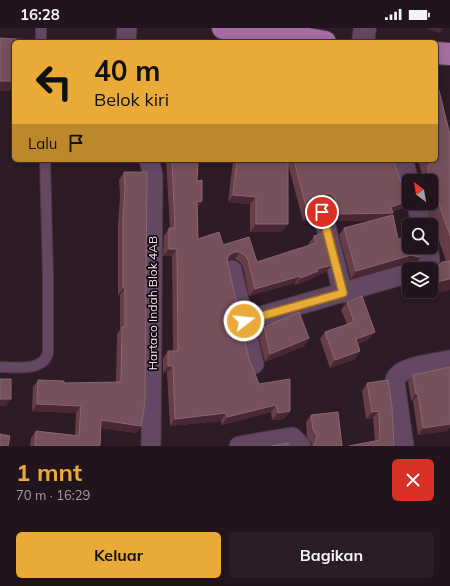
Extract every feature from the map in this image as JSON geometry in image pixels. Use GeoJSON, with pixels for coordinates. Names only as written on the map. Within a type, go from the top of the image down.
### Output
{"type":"FeatureCollection","features":[{"type":"Feature","properties":{"kind":"main road"},"geometry":{"type":"LineString","coordinates":[[223,28],[310,40]]}},
{"type":"Feature","properties":{"kind":"main road"},"geometry":{"type":"LineString","coordinates":[[438,53],[450,54]]}},
{"type":"Feature","properties":{"kind":"street"},"geometry":{"type":"LineString","coordinates":[[126,40],[127,28]]}},
{"type":"Feature","properties":{"kind":"street"},"geometry":{"type":"LineString","coordinates":[[363,40],[365,28]]}},
{"type":"Feature","properties":{"kind":"street","name":"Hartaco Indah Blok 4AB"},"geometry":{"type":"LineString","coordinates":[[150,162],[153,175],[152,446]]}},
{"type":"Feature","properties":{"kind":"street"},"geometry":{"type":"LineString","coordinates":[[404,162],[407,174]]}},
{"type":"Feature","properties":{"kind":"street"},"geometry":{"type":"LineString","coordinates":[[322,212],[343,293]]}},
{"type":"Feature","properties":{"kind":"street"},"geometry":{"type":"LineString","coordinates":[[232,270],[254,364]]}},
{"type":"Feature","properties":{"kind":"street"},"geometry":{"type":"LineString","coordinates":[[244,321],[402,275]]}},
{"type":"Feature","properties":{"kind":"street"},"geometry":{"type":"LineString","coordinates":[[404,446],[395,382],[398,374],[406,370],[450,360]]}},
{"type":"Feature","properties":{"kind":"street"},"geometry":{"type":"LineString","coordinates":[[239,446],[287,437],[295,439],[301,446]]}},
{"type":"Feature","properties":{"kind":"lane"},"geometry":{"type":"LineString","coordinates":[[41,28],[41,40]]}},
{"type":"Feature","properties":{"kind":"lane"},"geometry":{"type":"LineString","coordinates":[[0,367],[36,366],[44,361],[48,353],[45,162]]}},
{"type":"Feature","properties":{"kind":"building"},"geometry":{"type":"Polygon","coordinates":[[[0,38],[32,40],[12,40],[12,81],[0,81],[0,38]]]}},
{"type":"Feature","properties":{"kind":"building"},"geometry":{"type":"Polygon","coordinates":[[[439,90],[450,135],[450,236],[438,201],[438,174],[429,174],[428,165],[431,164],[430,162],[438,162],[439,90]]]}},
{"type":"Feature","properties":{"kind":"building"},"geometry":{"type":"Polygon","coordinates":[[[172,162],[198,162],[197,181],[202,180],[202,201],[197,202],[198,239],[219,232],[223,245],[249,237],[257,262],[316,243],[314,236],[323,233],[332,265],[317,269],[318,271],[301,278],[300,276],[255,289],[248,260],[245,255],[240,252],[234,252],[229,255],[227,260],[249,359],[259,384],[290,379],[290,411],[278,413],[276,405],[227,417],[226,413],[175,419],[173,366],[168,366],[168,351],[178,351],[177,249],[169,249],[169,228],[175,228],[172,162]]]}},
{"type":"Feature","properties":{"kind":"building"},"geometry":{"type":"Polygon","coordinates":[[[237,162],[288,162],[288,224],[256,224],[256,197],[233,195],[237,162]]]}},
{"type":"Feature","properties":{"kind":"building"},"geometry":{"type":"Polygon","coordinates":[[[295,162],[394,162],[402,185],[402,203],[391,207],[393,213],[341,214],[335,197],[331,194],[325,194],[320,196],[317,201],[318,214],[308,214],[295,162]]]}},
{"type":"Feature","properties":{"kind":"building"},"geometry":{"type":"Polygon","coordinates":[[[124,172],[147,172],[145,403],[141,426],[101,420],[100,445],[35,446],[36,431],[79,436],[81,406],[37,404],[38,380],[64,381],[64,383],[121,382],[122,327],[125,327],[125,288],[123,288],[124,172]]]}},
{"type":"Feature","properties":{"kind":"building"},"geometry":{"type":"Polygon","coordinates":[[[393,215],[398,239],[402,238],[402,254],[421,254],[419,257],[411,255],[356,271],[344,228],[393,215]]]}},
{"type":"Feature","properties":{"kind":"building"},"geometry":{"type":"Polygon","coordinates":[[[450,261],[450,279],[438,282],[438,266],[442,262],[450,261]]]}},
{"type":"Feature","properties":{"kind":"building"},"geometry":{"type":"Polygon","coordinates":[[[362,296],[375,332],[356,339],[360,351],[335,360],[325,332],[354,322],[347,302],[362,296]]]}},
{"type":"Feature","properties":{"kind":"building"},"geometry":{"type":"Polygon","coordinates":[[[299,312],[309,338],[270,354],[264,327],[299,312]]]}},
{"type":"Feature","properties":{"kind":"building"},"geometry":{"type":"Polygon","coordinates":[[[450,367],[450,424],[423,428],[418,394],[416,394],[413,375],[450,367]]]}},
{"type":"Feature","properties":{"kind":"building"},"geometry":{"type":"Polygon","coordinates":[[[0,379],[11,379],[11,399],[0,399],[0,379]]]}},
{"type":"Feature","properties":{"kind":"building"},"geometry":{"type":"Polygon","coordinates":[[[388,380],[392,407],[394,446],[349,446],[380,440],[379,411],[372,412],[367,383],[388,380]]]}},
{"type":"Feature","properties":{"kind":"building"},"geometry":{"type":"Polygon","coordinates":[[[338,412],[342,446],[314,446],[317,436],[313,429],[311,415],[338,412]]]}},
{"type":"Feature","properties":{"kind":"building"},"geometry":{"type":"Polygon","coordinates":[[[0,434],[10,436],[8,446],[0,446],[0,434]]]}},
{"type":"Feature","properties":{"kind":"building"},"geometry":{"type":"Polygon","coordinates":[[[288,443],[288,446],[272,446],[288,443]]]}},
{"type":"Feature","properties":{"kind":"route"},"geometry":{"type":"LineString","coordinates":[[244,321],[343,293],[322,212]]}}]}
